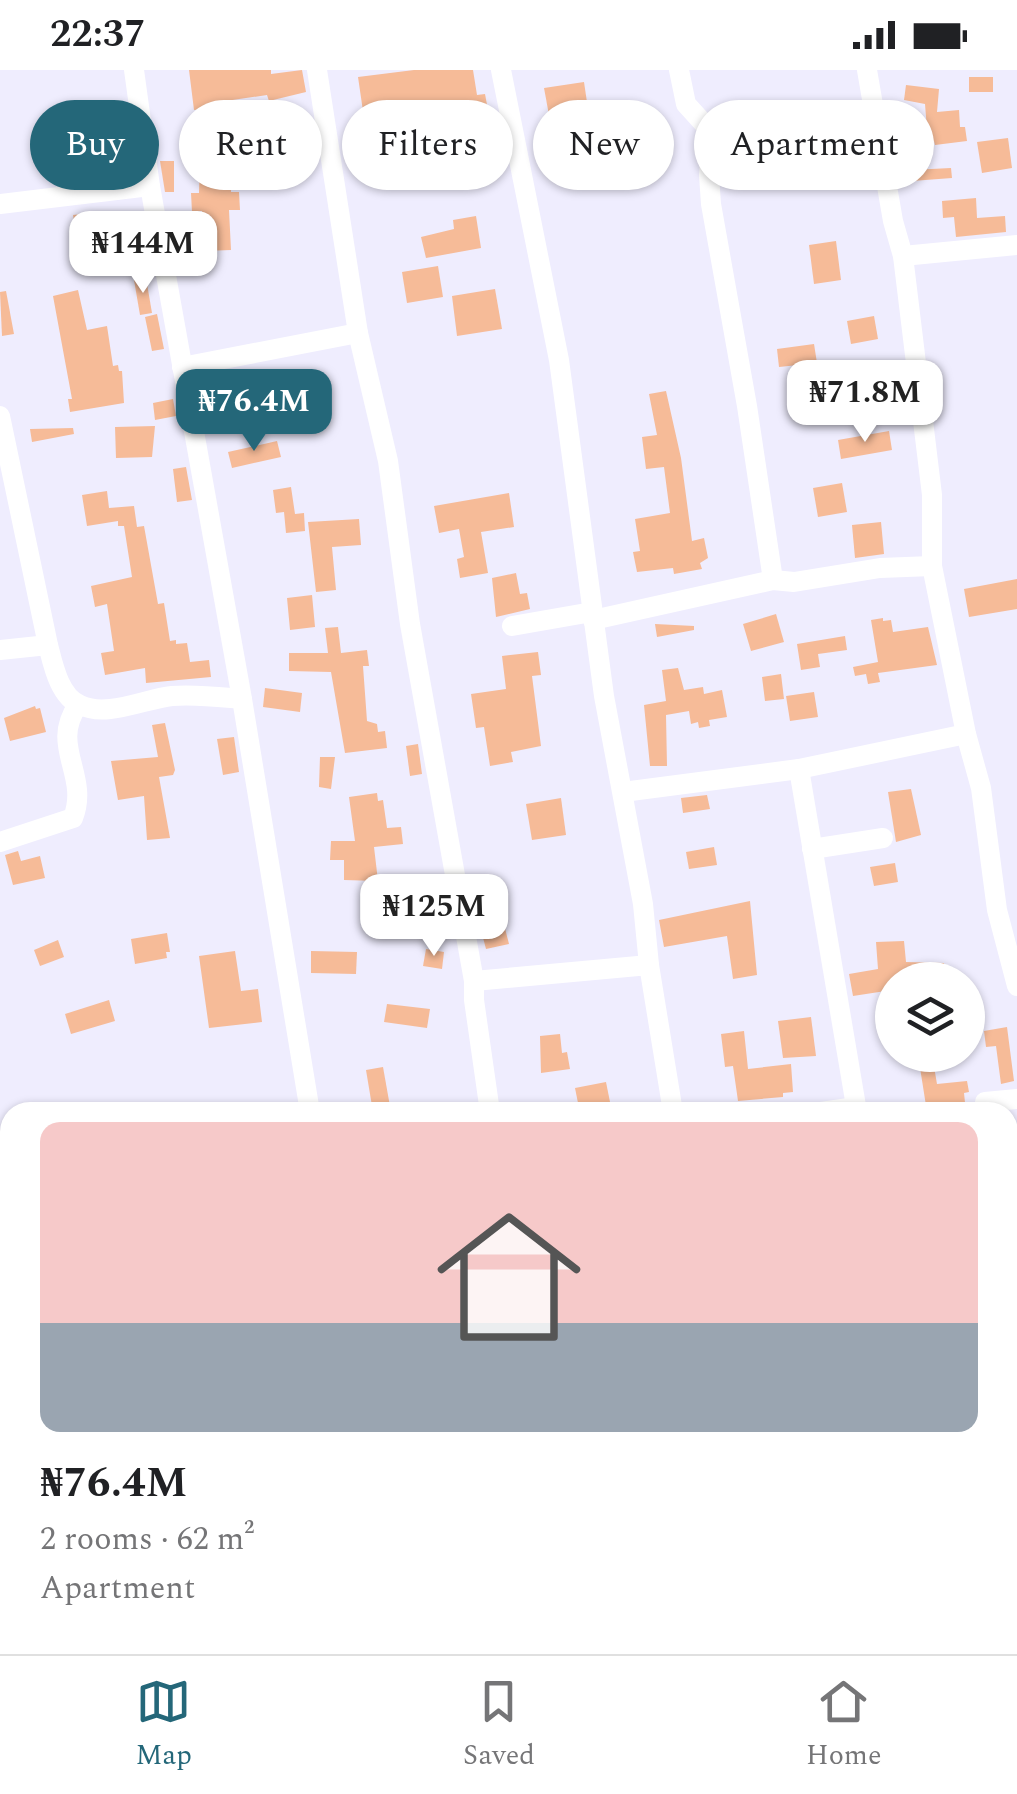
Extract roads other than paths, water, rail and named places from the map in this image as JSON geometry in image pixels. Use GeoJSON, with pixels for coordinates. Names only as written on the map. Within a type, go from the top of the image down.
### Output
{"type":"FeatureCollection","features":[{"type":"Feature","properties":{"kind":"street"},"geometry":{"type":"LineString","coordinates":[[134,70],[138,100]]}},
{"type":"Feature","properties":{"kind":"street"},"geometry":{"type":"LineString","coordinates":[[317,70],[358,333],[388,461],[410,624],[474,981],[489,1102]]}},
{"type":"Feature","properties":{"kind":"street"},"geometry":{"type":"LineString","coordinates":[[501,70],[559,360],[604,696],[624,792],[671,1102]]}},
{"type":"Feature","properties":{"kind":"street"},"geometry":{"type":"LineString","coordinates":[[679,70],[686,104],[712,139],[711,204],[748,406],[773,580]]}},
{"type":"Feature","properties":{"kind":"street"},"geometry":{"type":"LineString","coordinates":[[866,70],[903,256],[932,495],[932,566],[980,788],[996,910],[1017,986]]}},
{"type":"Feature","properties":{"kind":"street"},"geometry":{"type":"LineString","coordinates":[[0,204],[117,190]]}},
{"type":"Feature","properties":{"kind":"street"},"geometry":{"type":"LineString","coordinates":[[151,190],[242,699],[308,1102]]}},
{"type":"Feature","properties":{"kind":"street"},"geometry":{"type":"LineString","coordinates":[[903,256],[1017,245]]}},
{"type":"Feature","properties":{"kind":"street"},"geometry":{"type":"LineString","coordinates":[[182,367],[358,333]]}},
{"type":"Feature","properties":{"kind":"street"},"geometry":{"type":"LineString","coordinates":[[0,416],[6,477],[48,644],[60,682],[78,705],[118,708],[173,696],[242,699]]}},
{"type":"Feature","properties":{"kind":"street"},"geometry":{"type":"LineString","coordinates":[[512,626],[593,616],[773,580],[794,582],[880,568],[932,566]]}},
{"type":"Feature","properties":{"kind":"street"},"geometry":{"type":"LineString","coordinates":[[0,650],[48,644]]}},
{"type":"Feature","properties":{"kind":"street"},"geometry":{"type":"LineString","coordinates":[[0,842],[74,818],[79,804],[78,786],[65,734],[78,705]]}},
{"type":"Feature","properties":{"kind":"street"},"geometry":{"type":"LineString","coordinates":[[624,792],[799,769],[966,734]]}},
{"type":"Feature","properties":{"kind":"street"},"geometry":{"type":"LineString","coordinates":[[799,769],[855,1102]]}},
{"type":"Feature","properties":{"kind":"street"},"geometry":{"type":"LineString","coordinates":[[812,849],[883,838]]}},
{"type":"Feature","properties":{"kind":"street"},"geometry":{"type":"LineString","coordinates":[[474,981],[649,965]]}},
{"type":"Feature","properties":{"kind":"street"},"geometry":{"type":"LineString","coordinates":[[985,1102],[1017,1099]]}}]}
